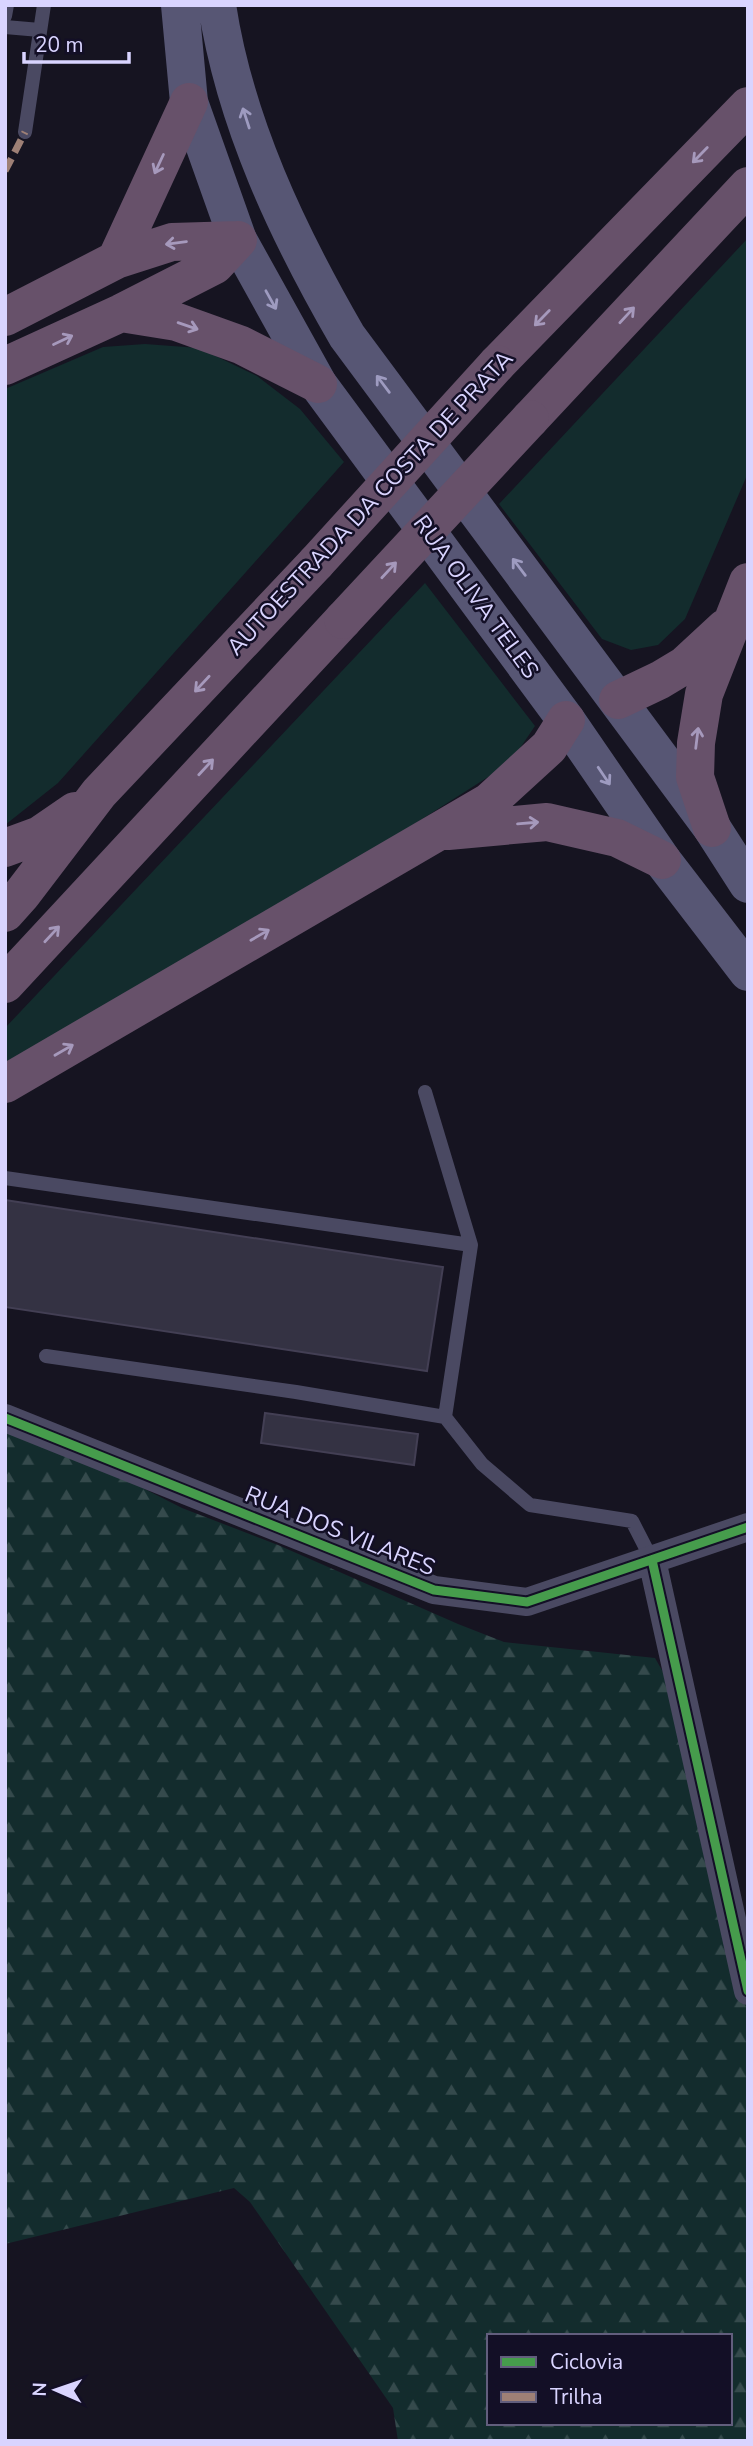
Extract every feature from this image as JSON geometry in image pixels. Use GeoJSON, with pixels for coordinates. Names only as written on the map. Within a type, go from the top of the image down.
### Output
{"type":"FeatureCollection","features":[{"type":"Feature","properties":{"kind":"highway"},"geometry":{"type":"LineString","coordinates":[[116,260],[189,102]]}},
{"type":"Feature","properties":{"kind":"highway","name":"AUTOESTRADA DA COSTA DE PRATA"},"geometry":{"type":"LineString","coordinates":[[5,913],[99,793],[316,563],[497,364],[748,106]]}},
{"type":"Feature","properties":{"kind":"highway"},"geometry":{"type":"LineString","coordinates":[[5,984],[748,186]]}},
{"type":"Feature","properties":{"kind":"highway"},"geometry":{"type":"LineString","coordinates":[[5,317],[116,260],[172,242],[238,240]]}},
{"type":"Feature","properties":{"kind":"highway"},"geometry":{"type":"LineString","coordinates":[[5,366],[121,313],[215,265],[238,240]]}},
{"type":"Feature","properties":{"kind":"highway"},"geometry":{"type":"LineString","coordinates":[[121,313],[177,322],[241,345],[318,384]]}},
{"type":"Feature","properties":{"kind":"highway"},"geometry":{"type":"LineString","coordinates":[[712,828],[695,777],[696,743],[704,694],[748,582]]}},
{"type":"Feature","properties":{"kind":"highway"},"geometry":{"type":"LineString","coordinates":[[618,700],[685,665],[732,621]]}},
{"type":"Feature","properties":{"kind":"highway"},"geometry":{"type":"LineString","coordinates":[[5,1084],[489,803],[549,747],[567,705]]}},
{"type":"Feature","properties":{"kind":"highway"},"geometry":{"type":"LineString","coordinates":[[5,848],[40,835],[99,793]]}},
{"type":"Feature","properties":{"kind":"highway"},"geometry":{"type":"LineString","coordinates":[[436,832],[547,822],[617,838],[662,860]]}},
{"type":"Feature","properties":{"kind":"main road","name":"RUA OLIVA TELES"},"geometry":{"type":"LineString","coordinates":[[180,5],[189,102],[238,240],[318,384],[512,646],[567,705],[662,860],[748,972]]}},
{"type":"Feature","properties":{"kind":"main road"},"geometry":{"type":"LineString","coordinates":[[216,5],[223,44],[264,173],[308,268],[347,336],[712,828],[748,884]]}},
{"type":"Feature","properties":{"kind":"main road"},"geometry":{"type":"LineString","coordinates":[[264,173],[238,240],[260,245],[308,268]]}},
{"type":"Feature","properties":{"kind":"main road"},"geometry":{"type":"LineString","coordinates":[[551,610],[567,705],[618,700]]}},
{"type":"Feature","properties":{"kind":"street","name":"RUA DOS VILARES"},"geometry":{"type":"LineString","coordinates":[[5,1418],[434,1590],[527,1602],[748,1527]]}},
{"type":"Feature","properties":{"kind":"street"},"geometry":{"type":"LineString","coordinates":[[652,1560],[748,1991]]}},
{"type":"Feature","properties":{"kind":"lane"},"geometry":{"type":"LineString","coordinates":[[5,16],[7,5]]}},
{"type":"Feature","properties":{"kind":"lane"},"geometry":{"type":"LineString","coordinates":[[25,132],[44,5]]}},
{"type":"Feature","properties":{"kind":"lane"},"geometry":{"type":"LineString","coordinates":[[5,27],[40,30]]}},
{"type":"Feature","properties":{"kind":"lane"},"geometry":{"type":"LineString","coordinates":[[425,1093],[471,1245],[445,1417]]}},
{"type":"Feature","properties":{"kind":"lane"},"geometry":{"type":"LineString","coordinates":[[5,1178],[471,1245]]}},
{"type":"Feature","properties":{"kind":"lane"},"geometry":{"type":"LineString","coordinates":[[46,1356],[296,1392],[445,1417],[482,1465],[530,1505],[632,1521],[652,1560]]}},
{"type":"Feature","properties":{"kind":"green space"},"geometry":{"type":"Polygon","coordinates":[[[748,238],[748,473],[685,619],[658,645],[631,650],[602,639],[499,504],[748,238]]]}},
{"type":"Feature","properties":{"kind":"green space"},"geometry":{"type":"Polygon","coordinates":[[[145,344],[199,348],[257,376],[300,409],[344,462],[58,783],[5,825],[5,389],[103,347],[145,344]]]}},
{"type":"Feature","properties":{"kind":"green space"},"geometry":{"type":"Polygon","coordinates":[[[425,583],[535,726],[510,763],[361,858],[5,1065],[5,1028],[425,583]]]}},
{"type":"Feature","properties":{"kind":"green space"},"geometry":{"type":"Polygon","coordinates":[[[5,1418],[182,1508],[278,1545],[504,1642],[655,1658],[687,1714],[748,1989],[748,2441],[398,2441],[393,2408],[250,2202],[234,2188],[5,2244],[5,1418]]]}},
{"type":"Feature","properties":{"kind":"building"},"geometry":{"type":"Polygon","coordinates":[[[5,1200],[443,1267],[427,1371],[5,1307],[5,1200]]]}},
{"type":"Feature","properties":{"kind":"building"},"geometry":{"type":"Polygon","coordinates":[[[265,1413],[418,1434],[414,1465],[261,1443],[265,1413]]]}},
{"type":"Feature","properties":{"kind":"marked path"},"geometry":{"type":"LineString","coordinates":[[5,171],[25,132]]}},
{"type":"Feature","properties":{"kind":"cycle path"},"geometry":{"type":"LineString","coordinates":[[5,1418],[434,1590],[527,1602],[748,1527]]}},
{"type":"Feature","properties":{"kind":"cycle path"},"geometry":{"type":"LineString","coordinates":[[652,1560],[748,1991]]}}]}
